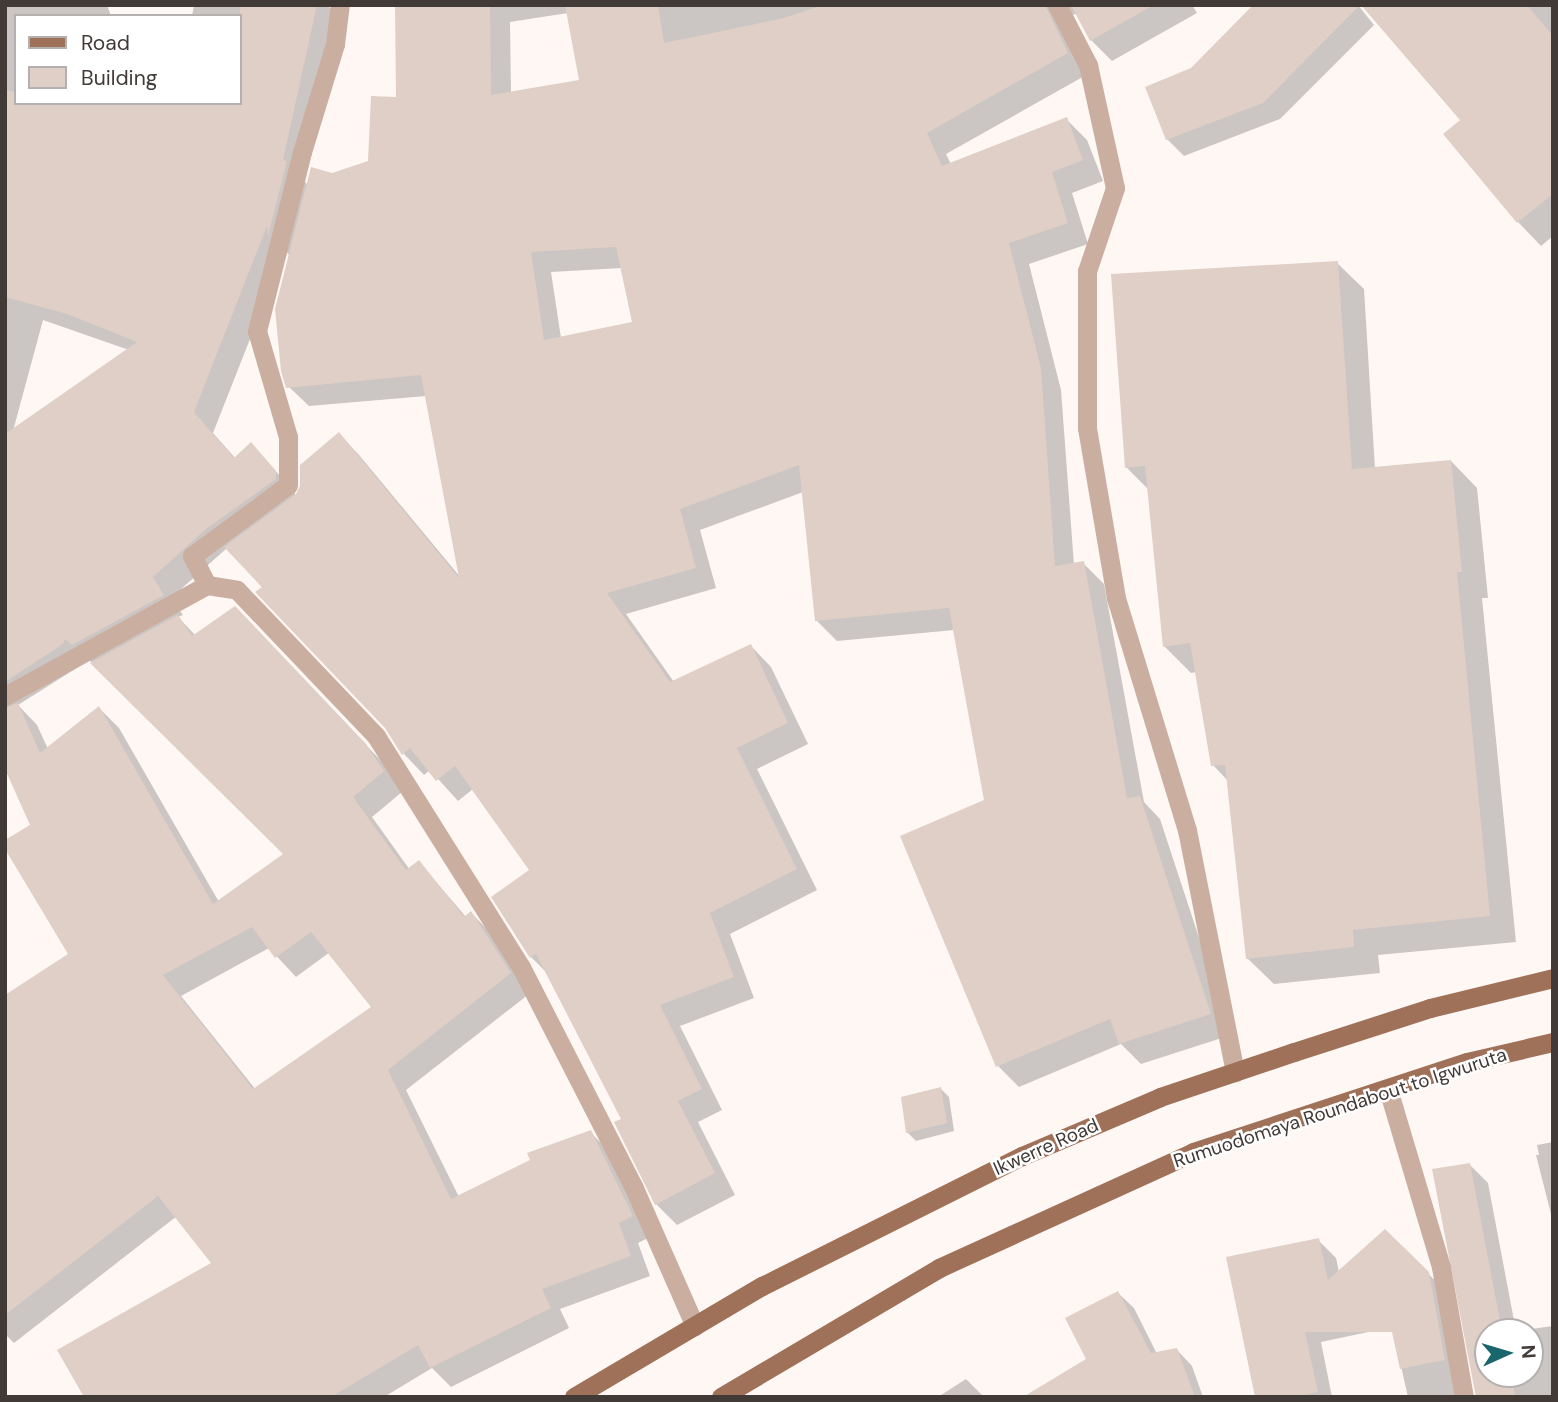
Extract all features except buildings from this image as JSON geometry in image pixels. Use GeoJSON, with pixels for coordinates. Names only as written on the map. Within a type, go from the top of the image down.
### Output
{"type":"FeatureCollection","features":[{"type":"Feature","properties":{"kind":"main road","name":"Ikwerre Road"},"geometry":{"type":"LineString","coordinates":[[574,1397],[774,1280],[1022,1156],[1160,1097],[1430,1008],[1553,978]]}},
{"type":"Feature","properties":{"kind":"main road","name":"Rumuodomaya Roundabout to Igwuruta"},"geometry":{"type":"LineString","coordinates":[[721,1397],[939,1268],[1193,1152],[1467,1062],[1553,1042]]}},
{"type":"Feature","properties":{"kind":"street"},"geometry":{"type":"LineString","coordinates":[[207,585],[192,556],[288,485],[288,438],[257,331],[302,152],[335,44],[340,5]]}},
{"type":"Feature","properties":{"kind":"street"},"geometry":{"type":"LineString","coordinates":[[1057,5],[1088,65],[1115,188],[1087,271],[1087,428],[1116,598],[1187,830],[1235,1072]]}},
{"type":"Feature","properties":{"kind":"street"},"geometry":{"type":"LineString","coordinates":[[5,696],[207,585],[237,590],[376,736],[521,967],[634,1188],[695,1326]]}},
{"type":"Feature","properties":{"kind":"street"},"geometry":{"type":"LineString","coordinates":[[1388,1088],[1441,1267],[1464,1397]]}}]}
